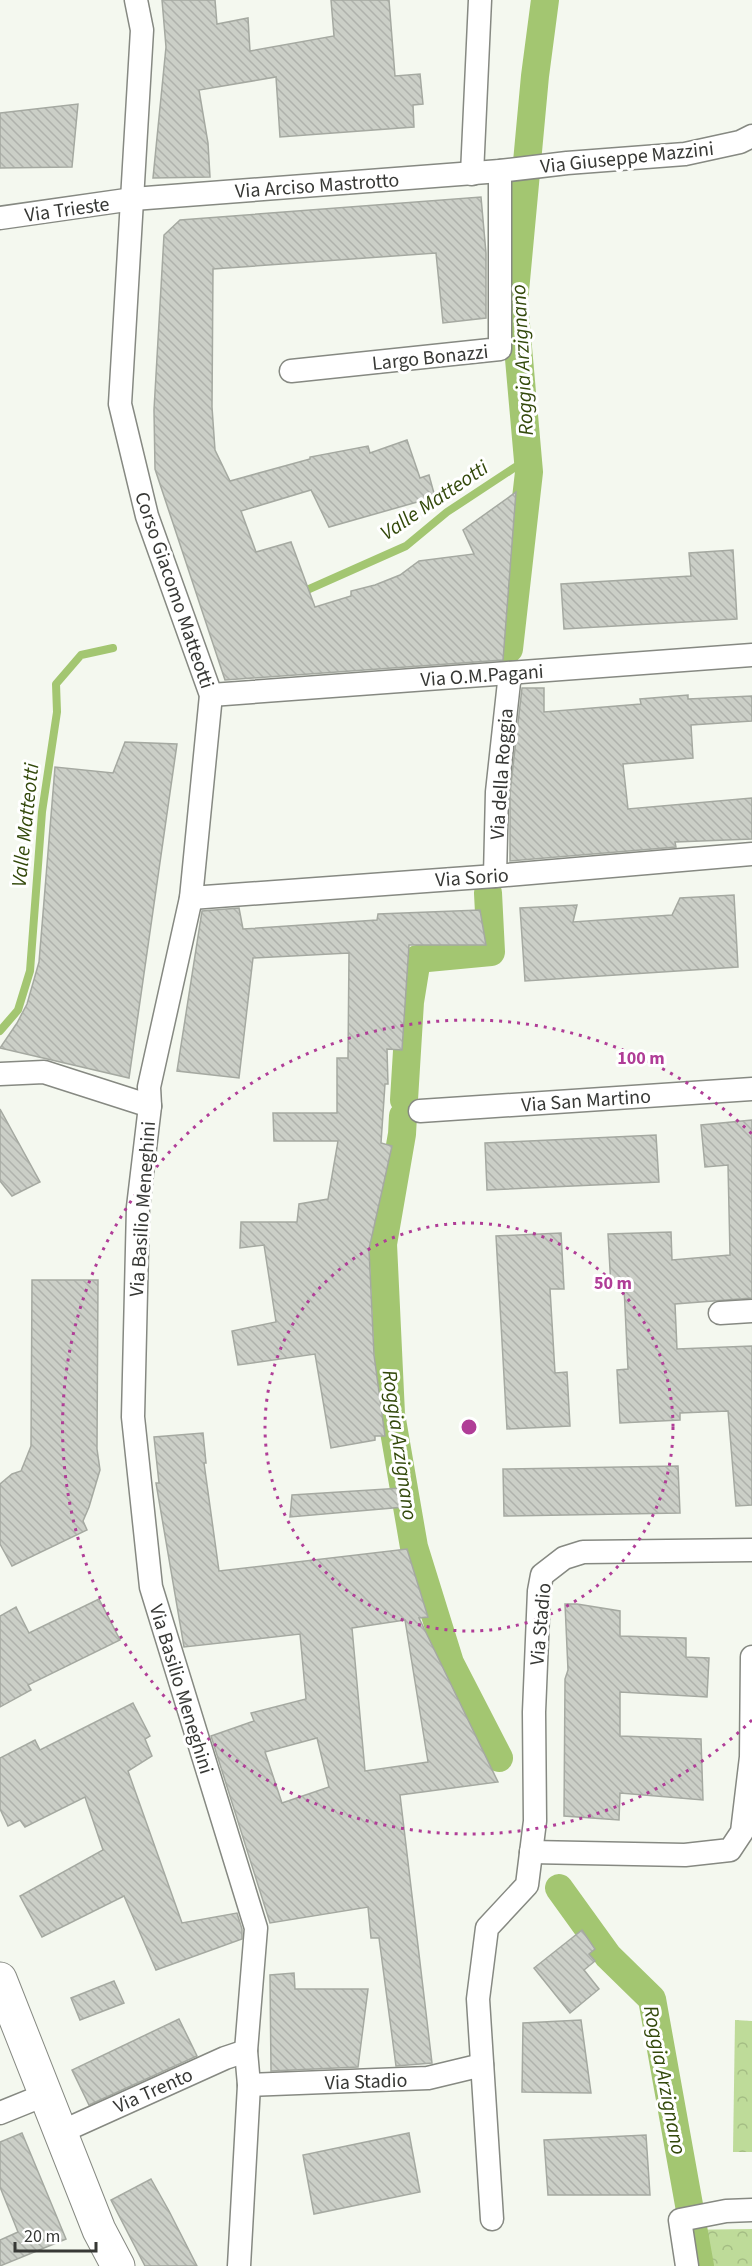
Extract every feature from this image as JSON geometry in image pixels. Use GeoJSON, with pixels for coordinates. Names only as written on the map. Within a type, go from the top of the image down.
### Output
{"type":"FeatureCollection","features":[{"type":"Feature","properties":{"kind":"street","name":"Corso Giacomo Matteotti"},"geometry":{"type":"LineString","coordinates":[[136,0],[142,30],[120,404],[147,516],[211,695],[191,898],[149,1087],[150,1106]]}},
{"type":"Feature","properties":{"kind":"street"},"geometry":{"type":"LineString","coordinates":[[472,174],[480,0]]}},
{"type":"Feature","properties":{"kind":"street","name":"Via Giuseppe Mazzini"},"geometry":{"type":"LineString","coordinates":[[500,171],[567,163],[686,154],[740,142],[752,136]]}},
{"type":"Feature","properties":{"kind":"street","name":"Via Arciso Mastrotto"},"geometry":{"type":"LineString","coordinates":[[133,199],[500,171]]}},
{"type":"Feature","properties":{"kind":"street","name":"Largo Bonazzi"},"geometry":{"type":"LineString","coordinates":[[291,371],[500,349],[500,171]]}},
{"type":"Feature","properties":{"kind":"street","name":"Via Trieste"},"geometry":{"type":"LineString","coordinates":[[0,218],[133,199]]}},
{"type":"Feature","properties":{"kind":"street","name":"Via O.M.Pagani"},"geometry":{"type":"LineString","coordinates":[[211,695],[752,655]]}},
{"type":"Feature","properties":{"kind":"street","name":"Via della Roggia"},"geometry":{"type":"LineString","coordinates":[[495,876],[497,792],[510,673]]}},
{"type":"Feature","properties":{"kind":"street","name":"Via Sorio"},"geometry":{"type":"LineString","coordinates":[[191,898],[495,876],[752,854]]}},
{"type":"Feature","properties":{"kind":"street"},"geometry":{"type":"LineString","coordinates":[[0,1074],[44,1072],[150,1106]]}},
{"type":"Feature","properties":{"kind":"street","name":"Via San Martino"},"geometry":{"type":"LineString","coordinates":[[420,1111],[752,1089]]}},
{"type":"Feature","properties":{"kind":"street","name":"Via Basilio Meneghini"},"geometry":{"type":"LineString","coordinates":[[150,1106],[138,1207],[133,1418],[151,1587],[256,1928],[246,2051],[249,2085],[239,2266]]}},
{"type":"Feature","properties":{"kind":"street"},"geometry":{"type":"LineString","coordinates":[[720,1313],[752,1311]]}},
{"type":"Feature","properties":{"kind":"street","name":"Via Stadio"},"geometry":{"type":"LineString","coordinates":[[492,2219],[478,1999],[487,1928],[527,1885],[535,1821],[534,1712],[538,1591],[542,1575],[564,1558],[583,1552],[752,1550]]}},
{"type":"Feature","properties":{"kind":"street"},"geometry":{"type":"LineString","coordinates":[[531,1852],[685,1855],[730,1850],[742,1832],[751,1757],[752,1656]]}},
{"type":"Feature","properties":{"kind":"street"},"geometry":{"type":"LineString","coordinates":[[0,1979],[99,2230],[118,2266]]}},
{"type":"Feature","properties":{"kind":"street","name":"Via Trento"},"geometry":{"type":"LineString","coordinates":[[61,2132],[225,2058],[246,2051]]}},
{"type":"Feature","properties":{"kind":"street","name":"Via Stadio"},"geometry":{"type":"LineString","coordinates":[[249,2085],[428,2078],[482,2065]]}},
{"type":"Feature","properties":{"kind":"street"},"geometry":{"type":"LineString","coordinates":[[0,2113],[47,2094]]}},
{"type":"Feature","properties":{"kind":"street"},"geometry":{"type":"LineString","coordinates":[[687,2266],[680,2220],[726,2211],[752,2210]]}},
{"type":"Feature","properties":{"kind":"green space"},"geometry":{"type":"Polygon","coordinates":[[[735,2020],[752,2021],[752,2152],[733,2152],[735,2020]]]}},
{"type":"Feature","properties":{"kind":"green space"},"geometry":{"type":"Polygon","coordinates":[[[752,2229],[752,2266],[679,2266],[675,2230],[752,2229]]]}},
{"type":"Feature","properties":{"kind":"building"},"geometry":{"type":"Polygon","coordinates":[[[162,0],[215,0],[217,24],[248,18],[250,51],[334,36],[331,0],[389,0],[395,76],[420,74],[423,104],[413,105],[414,127],[280,137],[276,77],[199,90],[208,143],[210,177],[153,178],[166,47],[162,0]]]}},
{"type":"Feature","properties":{"kind":"building"},"geometry":{"type":"Polygon","coordinates":[[[78,104],[72,167],[0,168],[0,113],[78,104]]]}},
{"type":"Feature","properties":{"kind":"building"},"geometry":{"type":"Polygon","coordinates":[[[481,197],[486,253],[486,318],[443,323],[436,253],[213,269],[212,407],[215,450],[230,481],[310,459],[310,457],[368,446],[370,453],[407,440],[420,478],[429,475],[435,497],[329,527],[311,490],[241,511],[256,552],[291,542],[315,607],[351,596],[351,591],[400,575],[419,561],[474,554],[463,530],[516,492],[503,660],[225,680],[155,469],[154,410],[164,235],[180,220],[481,197]]]}},
{"type":"Feature","properties":{"kind":"building"},"geometry":{"type":"Polygon","coordinates":[[[733,550],[737,619],[564,629],[561,584],[691,576],[689,553],[733,550]]]}},
{"type":"Feature","properties":{"kind":"building"},"geometry":{"type":"Polygon","coordinates":[[[522,688],[544,688],[544,712],[641,704],[640,699],[688,695],[688,699],[752,696],[752,721],[691,725],[693,758],[623,764],[628,809],[752,798],[752,839],[675,842],[676,847],[510,861],[510,793],[522,688]]]}},
{"type":"Feature","properties":{"kind":"building"},"geometry":{"type":"Polygon","coordinates":[[[125,742],[177,744],[129,1078],[0,1048],[27,1004],[39,962],[55,767],[113,773],[125,742]]]}},
{"type":"Feature","properties":{"kind":"building"},"geometry":{"type":"Polygon","coordinates":[[[734,895],[738,967],[525,981],[520,908],[577,905],[573,922],[672,915],[680,898],[734,895]]]}},
{"type":"Feature","properties":{"kind":"building"},"geometry":{"type":"Polygon","coordinates":[[[239,908],[243,929],[377,920],[378,914],[480,910],[486,945],[409,945],[402,1050],[387,1049],[388,1084],[385,1084],[381,1143],[392,1146],[369,1249],[374,1355],[385,1436],[375,1436],[375,1440],[331,1448],[315,1354],[238,1365],[232,1331],[276,1322],[264,1245],[240,1248],[241,1222],[297,1222],[299,1204],[328,1199],[338,1141],[274,1141],[273,1113],[337,1113],[337,1058],[348,1058],[349,953],[253,958],[239,1078],[177,1071],[202,911],[239,908]]]}},
{"type":"Feature","properties":{"kind":"building"},"geometry":{"type":"Polygon","coordinates":[[[0,1109],[40,1182],[12,1196],[0,1181],[0,1109]]]}},
{"type":"Feature","properties":{"kind":"building"},"geometry":{"type":"Polygon","coordinates":[[[752,1120],[752,1298],[675,1304],[677,1349],[752,1346],[752,1505],[736,1506],[728,1411],[680,1413],[680,1420],[620,1423],[617,1370],[628,1369],[624,1287],[611,1287],[608,1234],[671,1232],[672,1260],[730,1255],[728,1165],[705,1167],[701,1125],[752,1120]]]}},
{"type":"Feature","properties":{"kind":"building"},"geometry":{"type":"Polygon","coordinates":[[[656,1135],[659,1182],[487,1190],[485,1143],[656,1135]]]}},
{"type":"Feature","properties":{"kind":"building"},"geometry":{"type":"Polygon","coordinates":[[[561,1233],[564,1289],[550,1289],[555,1373],[567,1372],[570,1426],[507,1429],[496,1236],[561,1233]]]}},
{"type":"Feature","properties":{"kind":"building"},"geometry":{"type":"Polygon","coordinates":[[[32,1280],[98,1280],[97,1449],[100,1470],[83,1521],[87,1530],[12,1566],[0,1544],[0,1484],[12,1474],[21,1471],[31,1446],[32,1280]]]}},
{"type":"Feature","properties":{"kind":"building"},"geometry":{"type":"Polygon","coordinates":[[[203,1433],[206,1463],[204,1463],[219,1571],[407,1549],[428,1617],[419,1618],[498,1782],[400,1795],[432,2063],[396,2066],[379,1938],[371,1938],[368,1907],[270,1923],[211,1736],[254,1721],[251,1713],[306,1699],[300,1634],[184,1647],[156,1483],[159,1483],[154,1437],[203,1433]],[[405,1620],[352,1628],[365,1771],[428,1762],[405,1620]],[[317,1738],[265,1752],[282,1803],[329,1787],[317,1738]]]}},
{"type":"Feature","properties":{"kind":"building"},"geometry":{"type":"Polygon","coordinates":[[[678,1466],[680,1513],[504,1516],[503,1469],[678,1466]]]}},
{"type":"Feature","properties":{"kind":"building"},"geometry":{"type":"Polygon","coordinates":[[[402,1488],[404,1507],[290,1517],[292,1495],[402,1488]]]}},
{"type":"Feature","properties":{"kind":"building"},"geometry":{"type":"Polygon","coordinates":[[[99,1599],[120,1640],[28,1685],[31,1690],[0,1707],[0,1616],[16,1607],[29,1633],[99,1599]]]}},
{"type":"Feature","properties":{"kind":"building"},"geometry":{"type":"Polygon","coordinates":[[[565,1604],[620,1611],[620,1636],[686,1638],[686,1657],[709,1658],[707,1697],[620,1692],[620,1736],[701,1739],[703,1800],[620,1793],[619,1820],[564,1816],[565,1679],[568,1670],[565,1604]]]}},
{"type":"Feature","properties":{"kind":"building"},"geometry":{"type":"Polygon","coordinates":[[[133,1703],[150,1736],[145,1739],[152,1756],[128,1771],[182,1923],[237,1913],[242,1929],[242,1939],[156,1970],[124,1896],[42,1937],[20,1896],[103,1850],[85,1797],[25,1827],[20,1820],[8,1826],[0,1809],[0,1758],[35,1740],[40,1750],[133,1703]]]}},
{"type":"Feature","properties":{"kind":"building"},"geometry":{"type":"Polygon","coordinates":[[[582,1930],[595,1949],[589,1954],[595,1961],[584,1970],[599,1989],[570,2013],[534,1968],[582,1930]]]}},
{"type":"Feature","properties":{"kind":"building"},"geometry":{"type":"Polygon","coordinates":[[[294,1973],[295,1989],[368,1989],[358,2067],[271,2071],[270,1975],[294,1973]]]}},
{"type":"Feature","properties":{"kind":"building"},"geometry":{"type":"Polygon","coordinates":[[[114,1981],[124,2003],[80,2020],[71,1998],[114,1981]]]}},
{"type":"Feature","properties":{"kind":"building"},"geometry":{"type":"Polygon","coordinates":[[[179,2019],[197,2056],[89,2105],[72,2070],[179,2019]]]}},
{"type":"Feature","properties":{"kind":"building"},"geometry":{"type":"Polygon","coordinates":[[[581,2020],[591,2093],[522,2092],[523,2023],[581,2020]]]}},
{"type":"Feature","properties":{"kind":"building"},"geometry":{"type":"Polygon","coordinates":[[[22,2133],[66,2239],[0,2266],[0,2240],[18,2232],[0,2187],[0,2142],[22,2133]]]}},
{"type":"Feature","properties":{"kind":"building"},"geometry":{"type":"Polygon","coordinates":[[[409,2133],[420,2192],[314,2214],[303,2155],[409,2133]]]}},
{"type":"Feature","properties":{"kind":"building"},"geometry":{"type":"Polygon","coordinates":[[[646,2135],[650,2195],[548,2195],[544,2140],[646,2135]]]}},
{"type":"Feature","properties":{"kind":"building"},"geometry":{"type":"Polygon","coordinates":[[[151,2179],[197,2266],[145,2266],[111,2200],[151,2179]]]}},
{"type":"Feature","properties":{"kind":"waterway","name":"Roggia Arzignano"},"geometry":{"type":"LineString","coordinates":[[509,649],[529,472],[514,302],[535,76],[545,0]]}},
{"type":"Feature","properties":{"kind":"waterway","name":"Valle Matteotti"},"geometry":{"type":"LineString","coordinates":[[298,594],[406,546],[447,512],[520,464]]}},
{"type":"Feature","properties":{"kind":"waterway","name":"Valle Matteotti"},"geometry":{"type":"LineString","coordinates":[[0,1031],[18,1010],[30,971],[42,812],[57,712],[56,684],[81,655],[113,648]]}},
{"type":"Feature","properties":{"kind":"waterway","name":"Roggia Arzignano"},"geometry":{"type":"LineString","coordinates":[[404,1100],[410,1002],[417,959],[491,952],[488,893]]}},
{"type":"Feature","properties":{"kind":"waterway","name":"Roggia Arzignano"},"geometry":{"type":"LineString","coordinates":[[403,1116],[383,1244],[391,1414],[414,1547],[450,1663],[499,1758]]}},
{"type":"Feature","properties":{"kind":"waterway","name":"Roggia Arzignano"},"geometry":{"type":"LineString","coordinates":[[559,1888],[608,1956],[652,1999],[700,2266]]}}]}
